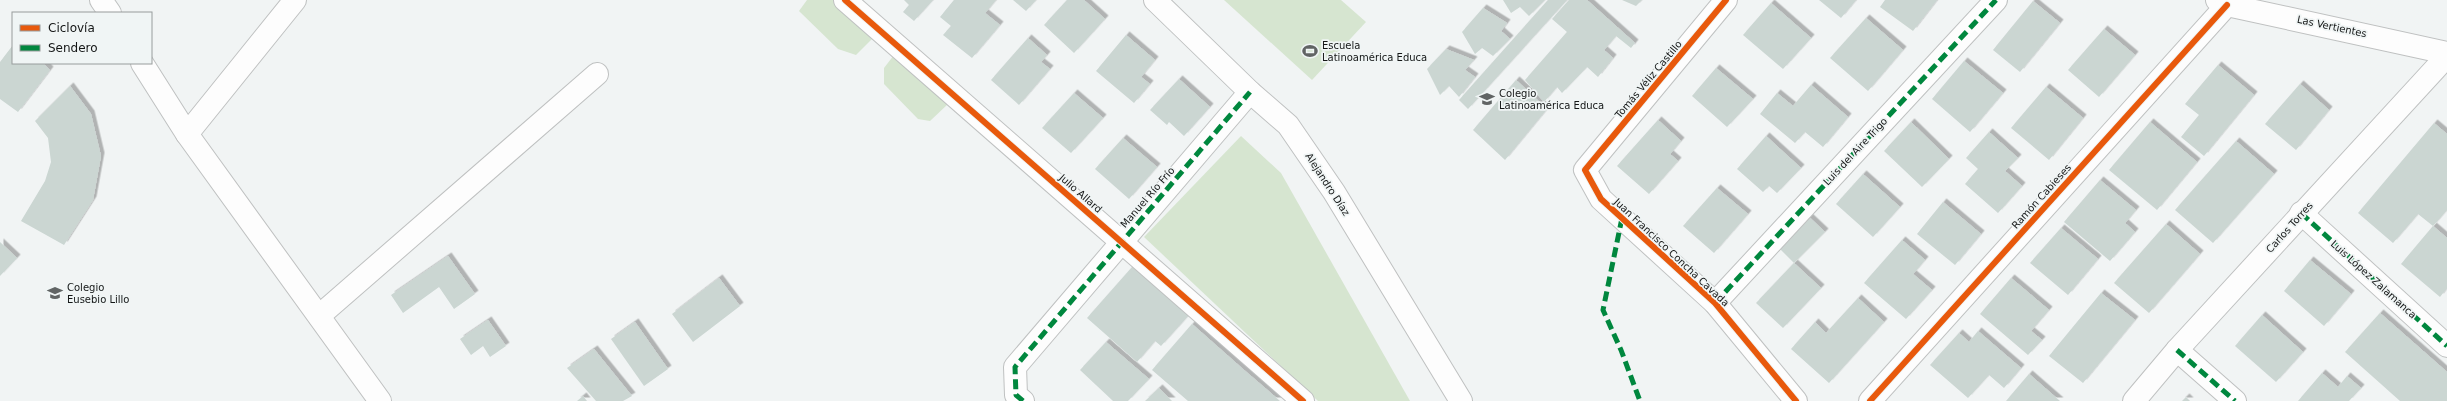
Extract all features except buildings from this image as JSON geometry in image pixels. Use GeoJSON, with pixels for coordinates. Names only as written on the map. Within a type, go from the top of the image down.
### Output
{"type":"FeatureCollection","features":[{"type":"Feature","properties":{"kind":"street"},"geometry":{"type":"LineString","coordinates":[[101,0],[109,12]]}},
{"type":"Feature","properties":{"kind":"street"},"geometry":{"type":"LineString","coordinates":[[187,134],[295,0]]}},
{"type":"Feature","properties":{"kind":"street","name":"Julio Allard"},"geometry":{"type":"LineString","coordinates":[[845,0],[1303,401]]}},
{"type":"Feature","properties":{"kind":"street","name":"Alejandro Díaz"},"geometry":{"type":"LineString","coordinates":[[1155,0],[1250,92],[1288,125],[1334,192],[1461,401]]}},
{"type":"Feature","properties":{"kind":"street","name":"Tomás Véliz Castillo"},"geometry":{"type":"LineString","coordinates":[[1585,170],[1726,0]]}},
{"type":"Feature","properties":{"kind":"street","name":"Luis del Aire Trigo"},"geometry":{"type":"LineString","coordinates":[[1715,303],[1996,0]]}},
{"type":"Feature","properties":{"kind":"street","name":"Las Vertientes"},"geometry":{"type":"LineString","coordinates":[[2222,2],[2447,53]]}},
{"type":"Feature","properties":{"kind":"street","name":"Ramón Cabieses"},"geometry":{"type":"LineString","coordinates":[[1870,401],[2222,2]]}},
{"type":"Feature","properties":{"kind":"street","name":"Carlos Torres"},"geometry":{"type":"LineString","coordinates":[[2134,401],[2177,350],[2301,213],[2447,56]]}},
{"type":"Feature","properties":{"kind":"street"},"geometry":{"type":"LineString","coordinates":[[143,64],[187,134],[380,401]]}},
{"type":"Feature","properties":{"kind":"street"},"geometry":{"type":"LineString","coordinates":[[319,316],[597,74]]}},
{"type":"Feature","properties":{"kind":"street","name":"Manuel Río Frío"},"geometry":{"type":"LineString","coordinates":[[1019,398],[1015,367],[1250,92]]}},
{"type":"Feature","properties":{"kind":"street","name":"Juan Francisco Concha Cavada"},"geometry":{"type":"LineString","coordinates":[[1585,170],[1601,199],[1715,303],[1796,401]]}},
{"type":"Feature","properties":{"kind":"street","name":"Luis López Zalamanca"},"geometry":{"type":"LineString","coordinates":[[2301,213],[2447,346]]}},
{"type":"Feature","properties":{"kind":"street"},"geometry":{"type":"LineString","coordinates":[[2177,350],[2235,401]]}},
{"type":"Feature","properties":{"kind":"green space"},"geometry":{"type":"Polygon","coordinates":[[[807,0],[833,0],[874,37],[856,55],[838,49],[799,11],[807,0]]]}},
{"type":"Feature","properties":{"kind":"green space","name":"Escuela Latinoamérica Educa"},"geometry":{"type":"Polygon","coordinates":[[[1224,0],[1341,0],[1366,22],[1312,80],[1224,0]]]}},
{"type":"Feature","properties":{"kind":"green space"},"geometry":{"type":"Polygon","coordinates":[[[894,55],[948,104],[930,121],[918,119],[884,84],[884,68],[894,55]]]}},
{"type":"Feature","properties":{"kind":"green space"},"geometry":{"type":"Polygon","coordinates":[[[1241,136],[1281,173],[1410,401],[1318,401],[1144,237],[1241,136]]]}},
{"type":"Feature","properties":{"kind":"marked path"},"geometry":{"type":"LineString","coordinates":[[1715,303],[1996,0]]}},
{"type":"Feature","properties":{"kind":"marked path"},"geometry":{"type":"LineString","coordinates":[[1023,401],[1016,395],[1015,367],[1250,92]]}},
{"type":"Feature","properties":{"kind":"marked path"},"geometry":{"type":"LineString","coordinates":[[2301,213],[2447,346]]}},
{"type":"Feature","properties":{"kind":"marked path"},"geometry":{"type":"LineString","coordinates":[[1622,218],[1603,310],[1621,350],[1640,401]]}},
{"type":"Feature","properties":{"kind":"marked path"},"geometry":{"type":"LineString","coordinates":[[2177,350],[2235,401]]}},
{"type":"Feature","properties":{"kind":"cycle path"},"geometry":{"type":"LineString","coordinates":[[845,0],[1303,401]]}},
{"type":"Feature","properties":{"kind":"cycle path"},"geometry":{"type":"LineString","coordinates":[[1726,0],[1585,170],[1601,199],[1715,303],[1796,401]]}},
{"type":"Feature","properties":{"kind":"cycle path"},"geometry":{"type":"LineString","coordinates":[[1870,401],[2227,5]]}},
{"type":"Feature","properties":{"kind":"place","name":"Escuela Latinoamérica Educa"},"geometry":{"type":"Point","coordinates":[1310,51]}},
{"type":"Feature","properties":{"kind":"place","name":"Colegio Latinoamérica Educa"},"geometry":{"type":"Point","coordinates":[1487,99]}},
{"type":"Feature","properties":{"kind":"place","name":"Colegio Eusebio Lillo"},"geometry":{"type":"Point","coordinates":[55,293]}}]}
